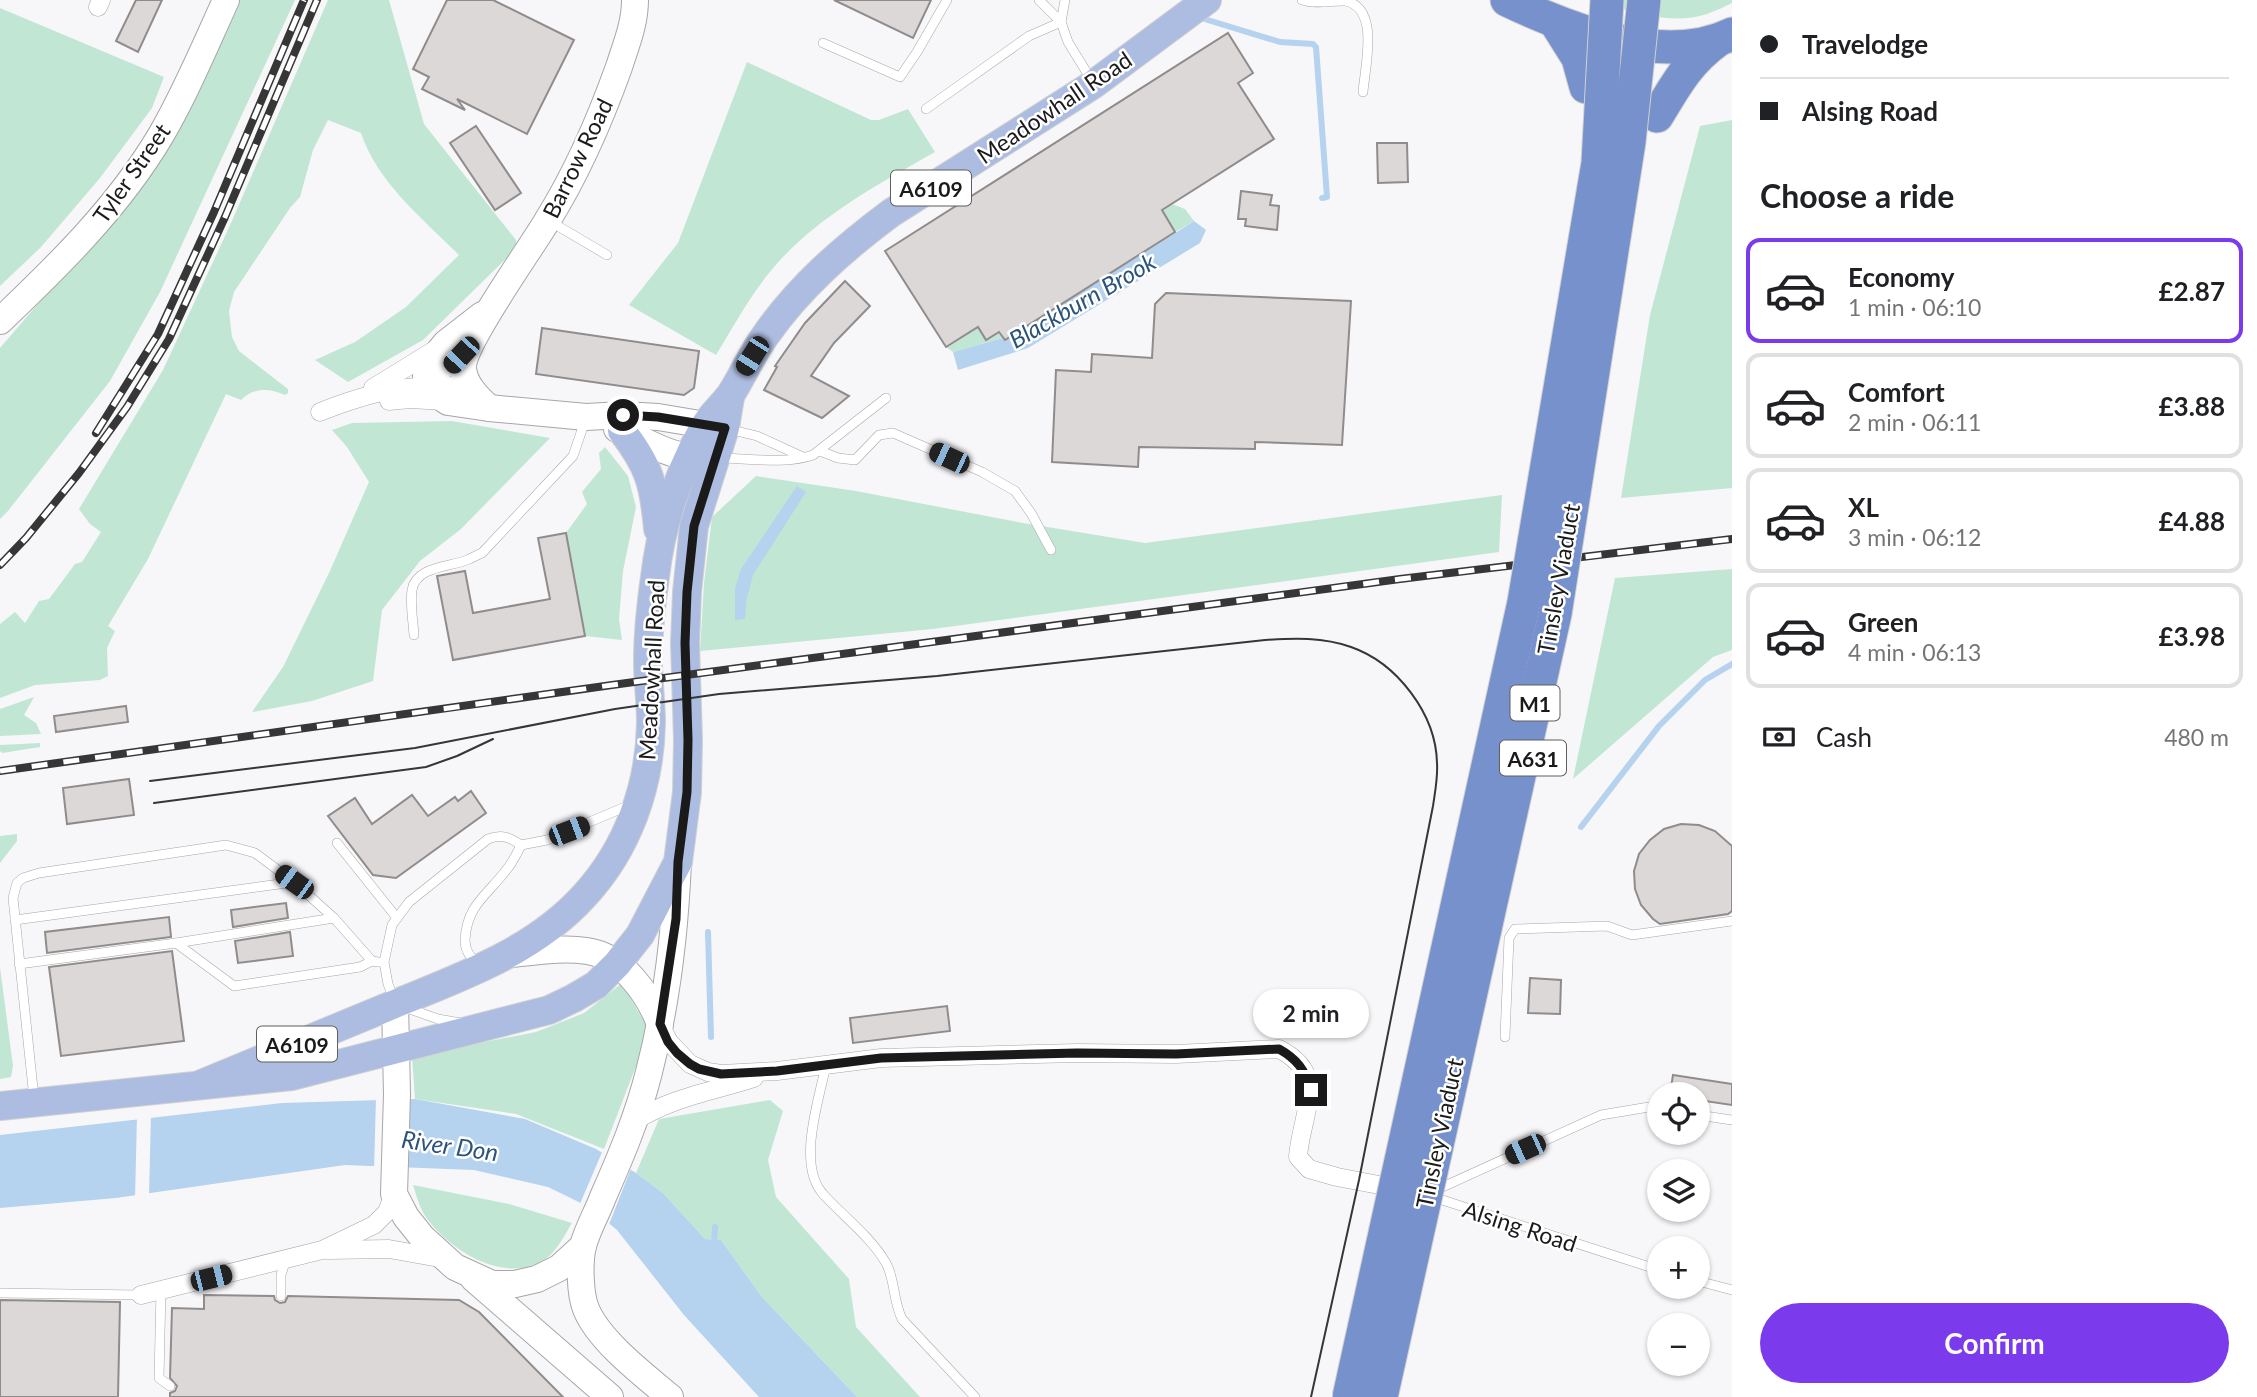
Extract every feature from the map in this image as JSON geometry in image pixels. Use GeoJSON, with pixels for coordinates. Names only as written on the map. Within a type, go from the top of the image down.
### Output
{"type":"FeatureCollection","features":[{"type":"Feature","properties":{"kind":"highway"},"geometry":{"type":"LineString","coordinates":[[1507,0],[1556,23],[1599,36],[1623,47],[1680,48],[1726,37]]}},
{"type":"Feature","properties":{"kind":"highway","name":"Tinsley Viaduct"},"geometry":{"type":"LineString","coordinates":[[1349,1397],[1524,602],[1598,163],[1607,0]]}},
{"type":"Feature","properties":{"kind":"highway","name":"Tinsley Viaduct"},"geometry":{"type":"LineString","coordinates":[[1381,1397],[1555,614],[1629,142],[1644,0]]}},
{"type":"Feature","properties":{"kind":"highway","name":"Tinsley Viaduct"},"geometry":{"type":"LineString","coordinates":[[1338,1397],[1515,598],[1587,163],[1586,87],[1578,58],[1556,23]]}},
{"type":"Feature","properties":{"kind":"highway","name":"Tinsley Viaduct"},"geometry":{"type":"LineString","coordinates":[[1392,1397],[1565,615],[1642,150],[1657,116],[1683,74],[1699,55],[1726,37]]}},
{"type":"Feature","properties":{"kind":"main road","name":"Meadowhall Road"},"geometry":{"type":"LineString","coordinates":[[0,1107],[292,1076],[549,1010],[596,985],[640,935],[678,862],[687,792],[687,592],[702,458],[715,426],[752,356],[788,307],[831,261],[859,237],[891,213],[1094,84],[1207,0]]}},
{"type":"Feature","properties":{"kind":"main road"},"geometry":{"type":"LineString","coordinates":[[622,431],[649,472],[655,496],[660,550]]}},
{"type":"Feature","properties":{"kind":"main road","name":"Meadowhall Road"},"geometry":{"type":"LineString","coordinates":[[199,1085],[511,954],[570,910],[601,875],[628,830],[640,801],[650,736],[648,663],[655,573],[675,491],[702,458]]}},
{"type":"Feature","properties":{"kind":"street","name":"Tyler Street"},"geometry":{"type":"LineString","coordinates":[[0,321],[78,244],[136,172],[182,97],[226,0]]}},
{"type":"Feature","properties":{"kind":"street","name":"Barrow Road"},"geometry":{"type":"LineString","coordinates":[[458,394],[463,367],[472,344],[494,304],[566,192],[603,110],[629,38],[635,0]]}},
{"type":"Feature","properties":{"kind":"street","name":"Barrow Road"},"geometry":{"type":"LineString","coordinates":[[419,392],[427,366],[446,343],[471,326],[494,304]]}},
{"type":"Feature","properties":{"kind":"street"},"geometry":{"type":"LineString","coordinates":[[358,397],[446,343]]}},
{"type":"Feature","properties":{"kind":"street"},"geometry":{"type":"LineString","coordinates":[[419,392],[451,366],[472,344]]}},
{"type":"Feature","properties":{"kind":"street"},"geometry":{"type":"LineString","coordinates":[[320,412],[358,397],[393,389],[458,394],[489,408],[586,417],[623,415],[715,426]]}},
{"type":"Feature","properties":{"kind":"street"},"geometry":{"type":"LineString","coordinates":[[586,417],[677,456],[702,458]]}},
{"type":"Feature","properties":{"kind":"street","name":"Meadowhall Road"},"geometry":{"type":"LineString","coordinates":[[660,1024],[676,919],[678,862]]}},
{"type":"Feature","properties":{"kind":"street","name":"Meadowhall Road"},"geometry":{"type":"LineString","coordinates":[[511,954],[559,950],[594,952],[617,964],[638,986],[651,1003],[660,1024]]}},
{"type":"Feature","properties":{"kind":"street"},"geometry":{"type":"LineString","coordinates":[[141,1295],[323,1250],[374,1225],[387,1212],[394,1194],[397,1094],[395,1003]]}},
{"type":"Feature","properties":{"kind":"street"},"geometry":{"type":"LineString","coordinates":[[660,1024],[635,1121],[583,1246],[581,1290],[586,1309],[598,1330],[670,1397]]}},
{"type":"Feature","properties":{"kind":"street","name":"Alsing Road"},"geometry":{"type":"LineString","coordinates":[[660,1024],[668,1042],[690,1064],[721,1074],[777,1071],[881,1058],[1077,1053],[1176,1054],[1279,1049],[1293,1056],[1303,1068],[1311,1090],[1299,1140],[1298,1157],[1309,1169],[1425,1195]]}},
{"type":"Feature","properties":{"kind":"street","name":"Alsing Road"},"geometry":{"type":"LineString","coordinates":[[635,1121],[668,1104],[777,1071]]}},
{"type":"Feature","properties":{"kind":"street"},"geometry":{"type":"LineString","coordinates":[[394,1194],[405,1217],[445,1258],[470,1275],[610,1397]]}},
{"type":"Feature","properties":{"kind":"street"},"geometry":{"type":"LineString","coordinates":[[470,1275],[492,1284],[515,1284],[537,1279],[559,1268],[583,1246]]}},
{"type":"Feature","properties":{"kind":"street"},"geometry":{"type":"LineString","coordinates":[[323,1250],[389,1249],[445,1258]]}},
{"type":"Feature","properties":{"kind":"lane"},"geometry":{"type":"LineString","coordinates":[[823,43],[900,77],[918,52],[947,0]]}},
{"type":"Feature","properties":{"kind":"lane"},"geometry":{"type":"LineString","coordinates":[[1039,0],[1060,22],[1068,42],[1094,84]]}},
{"type":"Feature","properties":{"kind":"lane"},"geometry":{"type":"LineString","coordinates":[[1060,22],[1065,0]]}},
{"type":"Feature","properties":{"kind":"lane"},"geometry":{"type":"LineString","coordinates":[[1302,0],[1312,3],[1347,1],[1359,7],[1368,20],[1363,92]]}},
{"type":"Feature","properties":{"kind":"lane"},"geometry":{"type":"LineString","coordinates":[[926,109],[1029,36],[1060,22]]}},
{"type":"Feature","properties":{"kind":"lane"},"geometry":{"type":"LineString","coordinates":[[548,220],[607,255]]}},
{"type":"Feature","properties":{"kind":"lane"},"geometry":{"type":"LineString","coordinates":[[702,458],[805,458],[820,451],[886,398]]}},
{"type":"Feature","properties":{"kind":"lane"},"geometry":{"type":"LineString","coordinates":[[414,635],[412,589],[419,579],[430,570],[466,561],[482,553],[573,456],[580,442],[586,417]]}},
{"type":"Feature","properties":{"kind":"lane"},"geometry":{"type":"LineString","coordinates":[[715,426],[757,436],[805,458]]}},
{"type":"Feature","properties":{"kind":"lane"},"geometry":{"type":"LineString","coordinates":[[820,451],[838,458],[855,460],[879,435],[893,433],[982,472],[1015,491],[1031,513],[1051,550]]}},
{"type":"Feature","properties":{"kind":"lane"},"geometry":{"type":"LineString","coordinates":[[395,1003],[384,962],[392,925],[408,902],[488,839],[507,836],[521,845],[547,840],[640,801]]}},
{"type":"Feature","properties":{"kind":"lane"},"geometry":{"type":"LineString","coordinates":[[337,843],[397,918]]}},
{"type":"Feature","properties":{"kind":"lane"},"geometry":{"type":"LineString","coordinates":[[35,1102],[13,898],[14,888],[23,878],[66,868],[226,845],[255,853],[294,882],[334,918],[372,961]]}},
{"type":"Feature","properties":{"kind":"lane"},"geometry":{"type":"LineString","coordinates":[[483,967],[471,959],[465,947],[466,925],[473,908],[510,866],[521,845]]}},
{"type":"Feature","properties":{"kind":"lane"},"geometry":{"type":"LineString","coordinates":[[15,920],[294,882]]}},
{"type":"Feature","properties":{"kind":"lane"},"geometry":{"type":"LineString","coordinates":[[19,964],[334,918]]}},
{"type":"Feature","properties":{"kind":"lane"},"geometry":{"type":"LineString","coordinates":[[1505,1037],[1509,938],[1515,929],[1607,926],[1632,935],[1732,921]]}},
{"type":"Feature","properties":{"kind":"lane"},"geometry":{"type":"LineString","coordinates":[[176,943],[234,986],[360,967],[372,961],[384,962]]}},
{"type":"Feature","properties":{"kind":"lane","name":"Meadowhall Road"},"geometry":{"type":"LineString","coordinates":[[395,1003],[438,1019],[484,1027]]}},
{"type":"Feature","properties":{"kind":"lane"},"geometry":{"type":"LineString","coordinates":[[826,1065],[810,1143],[811,1170],[820,1192],[870,1242],[888,1266],[902,1319],[975,1397]]}},
{"type":"Feature","properties":{"kind":"lane"},"geometry":{"type":"LineString","coordinates":[[1425,1195],[1601,1115],[1647,1107]]}},
{"type":"Feature","properties":{"kind":"lane"},"geometry":{"type":"LineString","coordinates":[[1710,1117],[1732,1120]]}},
{"type":"Feature","properties":{"kind":"lane","name":"Alsing Road"},"geometry":{"type":"LineString","coordinates":[[1425,1195],[1647,1266]]}},
{"type":"Feature","properties":{"kind":"lane"},"geometry":{"type":"LineString","coordinates":[[281,1296],[281,1276],[286,1259]]}},
{"type":"Feature","properties":{"kind":"lane"},"geometry":{"type":"LineString","coordinates":[[1710,1284],[1732,1290]]}},
{"type":"Feature","properties":{"kind":"lane"},"geometry":{"type":"LineString","coordinates":[[161,1290],[159,1378],[170,1386]]}},
{"type":"Feature","properties":{"kind":"lane"},"geometry":{"type":"LineString","coordinates":[[0,1293],[141,1295]]}},
{"type":"Feature","properties":{"kind":"green space"},"geometry":{"type":"Polygon","coordinates":[[[238,0],[295,0],[160,292],[110,381],[0,519],[0,348],[97,235],[238,0]]]}},
{"type":"Feature","properties":{"kind":"green space"},"geometry":{"type":"Polygon","coordinates":[[[328,0],[389,0],[424,124],[516,240],[517,248],[423,340],[348,382],[315,360],[355,342],[406,307],[459,255],[402,199],[378,168],[361,133],[328,120],[313,150],[300,197],[234,292],[229,311],[232,337],[239,351],[288,389],[288,393],[285,395],[262,390],[241,400],[226,394],[148,559],[108,626],[115,631],[107,648],[108,676],[100,680],[35,685],[0,698],[0,624],[15,612],[25,623],[39,601],[49,599],[75,564],[82,562],[101,532],[90,524],[79,509],[163,370],[231,223],[328,0]]]}},
{"type":"Feature","properties":{"kind":"green space"},"geometry":{"type":"Polygon","coordinates":[[[1593,0],[1732,0],[1732,3],[1707,14],[1664,18],[1593,0]]]}},
{"type":"Feature","properties":{"kind":"green space"},"geometry":{"type":"Polygon","coordinates":[[[0,8],[164,77],[152,108],[100,178],[41,247],[0,286],[0,8]]]}},
{"type":"Feature","properties":{"kind":"green space"},"geometry":{"type":"Polygon","coordinates":[[[747,62],[871,120],[879,120],[908,109],[935,152],[855,199],[799,241],[764,279],[716,355],[629,305],[678,243],[747,62]]]}},
{"type":"Feature","properties":{"kind":"green space"},"geometry":{"type":"Polygon","coordinates":[[[1732,120],[1732,488],[1621,498],[1650,315],[1700,126],[1732,120]]]}},
{"type":"Feature","properties":{"kind":"green space"},"geometry":{"type":"Polygon","coordinates":[[[1172,204],[1185,209],[1194,221],[1175,232],[1162,210],[1172,204]]]}},
{"type":"Feature","properties":{"kind":"green space"},"geometry":{"type":"Polygon","coordinates":[[[978,327],[1000,331],[1003,338],[953,352],[946,347],[978,327]]]}},
{"type":"Feature","properties":{"kind":"green space"},"geometry":{"type":"Polygon","coordinates":[[[452,421],[550,438],[461,529],[420,561],[382,610],[373,681],[312,701],[252,712],[283,667],[369,482],[347,447],[332,430],[352,423],[452,421]]]}},
{"type":"Feature","properties":{"kind":"green space"},"geometry":{"type":"Polygon","coordinates":[[[605,447],[628,476],[636,507],[623,571],[619,619],[622,640],[585,636],[566,533],[587,504],[582,492],[601,469],[599,453],[605,447]]]}},
{"type":"Feature","properties":{"kind":"green space"},"geometry":{"type":"Polygon","coordinates":[[[756,476],[856,491],[1145,543],[1502,495],[1499,552],[933,629],[700,651],[712,517],[756,476]]]}},
{"type":"Feature","properties":{"kind":"green space"},"geometry":{"type":"Polygon","coordinates":[[[1732,569],[1732,650],[1713,657],[1573,779],[1615,578],[1732,569]]]}},
{"type":"Feature","properties":{"kind":"green space"},"geometry":{"type":"Polygon","coordinates":[[[34,697],[24,715],[36,723],[41,734],[0,736],[0,709],[34,697]]]}},
{"type":"Feature","properties":{"kind":"green space"},"geometry":{"type":"Polygon","coordinates":[[[40,743],[40,747],[2,753],[0,751],[0,745],[40,743]]]}},
{"type":"Feature","properties":{"kind":"green space"},"geometry":{"type":"Polygon","coordinates":[[[17,834],[17,841],[0,863],[0,836],[17,834]]]}},
{"type":"Feature","properties":{"kind":"green space"},"geometry":{"type":"Polygon","coordinates":[[[0,967],[13,1066],[11,1077],[0,1079],[0,967]]]}},
{"type":"Feature","properties":{"kind":"green space"},"geometry":{"type":"Polygon","coordinates":[[[622,983],[646,1025],[638,1061],[604,1149],[516,1114],[415,1099],[412,1056],[536,1032],[584,1013],[622,983]]]}},
{"type":"Feature","properties":{"kind":"green space"},"geometry":{"type":"Polygon","coordinates":[[[770,1100],[783,1111],[768,1160],[776,1197],[849,1279],[856,1327],[920,1397],[857,1397],[762,1297],[721,1240],[705,1239],[663,1193],[636,1173],[659,1119],[770,1100]]]}},
{"type":"Feature","properties":{"kind":"green space"},"geometry":{"type":"Polygon","coordinates":[[[413,1185],[509,1204],[572,1223],[553,1252],[543,1261],[522,1268],[491,1265],[462,1251],[438,1231],[423,1212],[413,1185]]]}},
{"type":"Feature","properties":{"kind":"water"},"geometry":{"type":"Polygon","coordinates":[[[1194,221],[1206,230],[1200,243],[1028,348],[958,370],[953,352],[1003,338],[1006,340],[1194,221]]]}},
{"type":"Feature","properties":{"kind":"water"},"geometry":{"type":"Polygon","coordinates":[[[797,486],[806,492],[753,575],[745,619],[735,620],[735,588],[741,569],[797,486]]]}},
{"type":"Feature","properties":{"kind":"water","name":"River Don"},"geometry":{"type":"Polygon","coordinates":[[[415,1099],[525,1119],[596,1149],[636,1173],[663,1193],[705,1239],[721,1240],[762,1297],[857,1397],[759,1397],[684,1315],[617,1230],[589,1207],[548,1187],[474,1170],[345,1165],[116,1198],[0,1208],[0,1135],[282,1103],[415,1099]]]}},
{"type":"Feature","properties":{"kind":"pier"},"geometry":{"type":"Polygon","coordinates":[[[408,1096],[406,1170],[374,1170],[376,1097],[408,1096]]]}},
{"type":"Feature","properties":{"kind":"pier"},"geometry":{"type":"Polygon","coordinates":[[[151,1113],[149,1197],[135,1199],[137,1115],[151,1113]]]}},
{"type":"Feature","properties":{"kind":"pier"},"geometry":{"type":"Polygon","coordinates":[[[603,1150],[632,1166],[608,1227],[579,1206],[603,1150]]]}},
{"type":"Feature","properties":{"kind":"building"},"geometry":{"type":"Polygon","coordinates":[[[136,0],[162,0],[138,52],[116,41],[136,0]]]}},
{"type":"Feature","properties":{"kind":"building"},"geometry":{"type":"Polygon","coordinates":[[[447,0],[493,0],[574,40],[527,134],[457,99],[465,110],[422,89],[429,77],[413,69],[447,0]]]}},
{"type":"Feature","properties":{"kind":"building"},"geometry":{"type":"Polygon","coordinates":[[[834,0],[931,0],[913,38],[834,0]]]}},
{"type":"Feature","properties":{"kind":"building"},"geometry":{"type":"Polygon","coordinates":[[[1228,33],[1253,73],[1238,83],[1274,139],[1162,210],[1175,232],[1005,340],[999,332],[986,340],[978,327],[946,347],[885,251],[1228,33]]]}},
{"type":"Feature","properties":{"kind":"building"},"geometry":{"type":"Polygon","coordinates":[[[476,126],[521,193],[495,210],[450,143],[476,126]]]}},
{"type":"Feature","properties":{"kind":"building"},"geometry":{"type":"Polygon","coordinates":[[[1377,143],[1407,143],[1408,182],[1378,183],[1377,143]]]}},
{"type":"Feature","properties":{"kind":"building"},"geometry":{"type":"Polygon","coordinates":[[[1241,191],[1272,195],[1270,205],[1279,206],[1277,230],[1245,226],[1246,219],[1238,219],[1241,191]]]}},
{"type":"Feature","properties":{"kind":"building"},"geometry":{"type":"Polygon","coordinates":[[[845,281],[870,306],[834,343],[811,376],[849,396],[822,418],[764,390],[777,367],[775,366],[805,323],[845,281]]]}},
{"type":"Feature","properties":{"kind":"building"},"geometry":{"type":"Polygon","coordinates":[[[1166,293],[1351,301],[1342,445],[1255,442],[1255,449],[1139,447],[1138,467],[1052,462],[1056,370],[1091,372],[1092,354],[1152,358],[1155,304],[1166,293]]]}},
{"type":"Feature","properties":{"kind":"building"},"geometry":{"type":"Polygon","coordinates":[[[542,328],[699,351],[694,388],[684,395],[536,374],[542,328]]]}},
{"type":"Feature","properties":{"kind":"building"},"geometry":{"type":"Polygon","coordinates":[[[566,533],[585,636],[453,660],[437,576],[465,571],[473,613],[550,599],[538,538],[566,533]]]}},
{"type":"Feature","properties":{"kind":"building"},"geometry":{"type":"Polygon","coordinates":[[[126,706],[128,722],[56,732],[54,716],[126,706]]]}},
{"type":"Feature","properties":{"kind":"building"},"geometry":{"type":"Polygon","coordinates":[[[129,779],[134,815],[67,824],[63,788],[129,779]]]}},
{"type":"Feature","properties":{"kind":"building"},"geometry":{"type":"Polygon","coordinates":[[[471,791],[486,813],[396,878],[373,875],[328,816],[355,798],[372,824],[412,795],[428,816],[455,797],[458,801],[471,791]]]}},
{"type":"Feature","properties":{"kind":"building"},"geometry":{"type":"Polygon","coordinates":[[[1681,824],[1699,825],[1715,831],[1732,846],[1732,911],[1728,914],[1660,924],[1641,905],[1635,889],[1634,871],[1639,854],[1650,840],[1664,829],[1681,824]]]}},
{"type":"Feature","properties":{"kind":"building"},"geometry":{"type":"Polygon","coordinates":[[[286,903],[288,918],[233,927],[231,910],[286,903]]]}},
{"type":"Feature","properties":{"kind":"building"},"geometry":{"type":"Polygon","coordinates":[[[169,917],[171,937],[47,953],[45,932],[169,917]]]}},
{"type":"Feature","properties":{"kind":"building"},"geometry":{"type":"Polygon","coordinates":[[[290,932],[293,956],[238,963],[235,941],[290,932]]]}},
{"type":"Feature","properties":{"kind":"building"},"geometry":{"type":"Polygon","coordinates":[[[172,951],[184,1041],[61,1056],[49,967],[172,951]]]}},
{"type":"Feature","properties":{"kind":"building"},"geometry":{"type":"Polygon","coordinates":[[[1530,978],[1561,980],[1560,1014],[1528,1013],[1530,978]]]}},
{"type":"Feature","properties":{"kind":"building"},"geometry":{"type":"Polygon","coordinates":[[[947,1006],[950,1031],[853,1043],[850,1018],[947,1006]]]}},
{"type":"Feature","properties":{"kind":"building"},"geometry":{"type":"Polygon","coordinates":[[[1673,1075],[1732,1084],[1732,1105],[1710,1102],[1710,1082],[1672,1082],[1673,1075]]]}},
{"type":"Feature","properties":{"kind":"building"},"geometry":{"type":"Polygon","coordinates":[[[204,1295],[274,1296],[280,1303],[285,1302],[288,1296],[459,1300],[479,1312],[563,1397],[170,1397],[170,1393],[175,1391],[177,1386],[170,1378],[172,1308],[204,1309],[204,1295]]]}},
{"type":"Feature","properties":{"kind":"building"},"geometry":{"type":"Polygon","coordinates":[[[0,1300],[120,1302],[118,1397],[0,1397],[0,1300]]]}},
{"type":"Feature","properties":{"kind":"waterway","name":"Blackburn Brook"},"geometry":{"type":"LineString","coordinates":[[1198,17],[1280,42],[1313,44],[1316,47],[1327,197],[1322,198]]}},
{"type":"Feature","properties":{"kind":"waterway"},"geometry":{"type":"LineString","coordinates":[[1581,827],[1659,726],[1705,680],[1732,664]]}},
{"type":"Feature","properties":{"kind":"waterway","name":"Blackburn Brook"},"geometry":{"type":"LineString","coordinates":[[708,932],[711,1037]]}},
{"type":"Feature","properties":{"kind":"waterway"},"geometry":{"type":"LineString","coordinates":[[714,1246],[715,1227]]}},
{"type":"Feature","properties":{"kind":"tram line"},"geometry":{"type":"LineString","coordinates":[[150,781],[415,748],[615,709],[719,694],[937,676],[1276,639],[1330,641],[1368,655],[1398,678],[1421,709],[1430,726],[1435,745],[1437,780],[1359,1180],[1311,1397]]}},
{"type":"Feature","properties":{"kind":"tram line"},"geometry":{"type":"LineString","coordinates":[[154,803],[426,767],[493,739]]}},
{"type":"Feature","properties":{"kind":"railway"},"geometry":{"type":"LineString","coordinates":[[96,433],[158,334],[214,212],[304,0]]}},
{"type":"Feature","properties":{"kind":"railway"},"geometry":{"type":"LineString","coordinates":[[0,565],[26,538],[79,473],[127,407],[169,339],[225,217],[317,0]]}},
{"type":"Feature","properties":{"kind":"railway"},"geometry":{"type":"LineString","coordinates":[[0,771],[1400,579],[1732,539]]}},
{"type":"Feature","properties":{"kind":"route"},"geometry":{"type":"LineString","coordinates":[[623,415],[658,417],[725,428],[694,526],[687,592],[687,792],[678,862],[676,919],[660,1024],[668,1042],[677,1053],[699,1069],[721,1074],[777,1071],[881,1058],[1077,1053],[1176,1054],[1279,1049],[1293,1056],[1303,1068],[1311,1090]]}}]}
